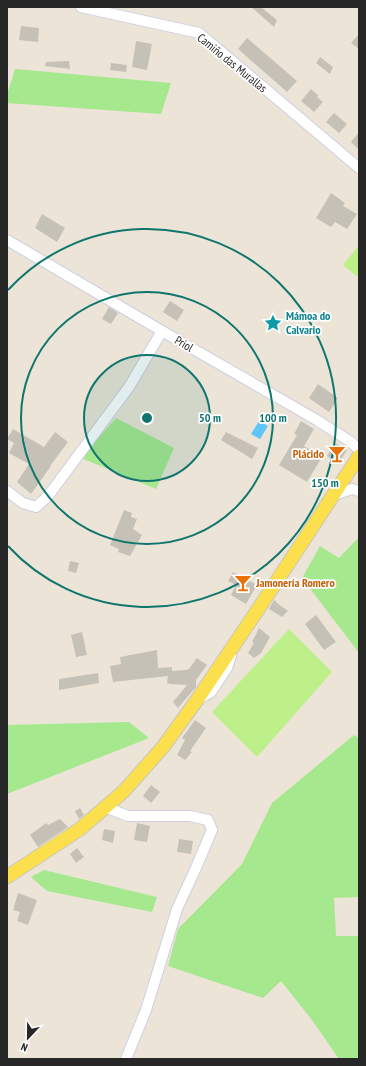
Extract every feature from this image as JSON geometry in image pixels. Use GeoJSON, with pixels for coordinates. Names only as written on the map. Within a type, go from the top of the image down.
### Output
{"type":"FeatureCollection","features":[{"type":"Feature","properties":{"kind":"main road"},"geometry":{"type":"LineString","coordinates":[[7,877],[80,829],[124,791],[163,747],[236,643],[334,494],[355,466]]}},
{"type":"Feature","properties":{"kind":"street","name":"Camiño das Murallas"},"geometry":{"type":"LineString","coordinates":[[81,7],[199,34],[359,168]]}},
{"type":"Feature","properties":{"kind":"street","name":"Priol"},"geometry":{"type":"LineString","coordinates":[[7,240],[315,419],[351,442],[359,450]]}},
{"type":"Feature","properties":{"kind":"street"},"geometry":{"type":"LineString","coordinates":[[7,491],[23,503],[36,506],[48,496],[130,387],[162,331]]}},
{"type":"Feature","properties":{"kind":"street"},"geometry":{"type":"LineString","coordinates":[[355,466],[352,483],[359,490]]}},
{"type":"Feature","properties":{"kind":"street"},"geometry":{"type":"LineString","coordinates":[[334,494],[352,489],[359,490]]}},
{"type":"Feature","properties":{"kind":"street"},"geometry":{"type":"LineString","coordinates":[[105,808],[128,816],[190,816],[208,820],[212,830],[177,909],[146,1010],[126,1059]]}},
{"type":"Feature","properties":{"kind":"green space"},"geometry":{"type":"Polygon","coordinates":[[[15,69],[171,83],[161,114],[7,103],[7,95],[15,69]]]}},
{"type":"Feature","properties":{"kind":"green space"},"geometry":{"type":"Polygon","coordinates":[[[359,245],[359,276],[358,277],[343,265],[359,245]]]}},
{"type":"Feature","properties":{"kind":"green space"},"geometry":{"type":"Polygon","coordinates":[[[116,418],[174,448],[156,489],[81,458],[116,418]]]}},
{"type":"Feature","properties":{"kind":"green space"},"geometry":{"type":"Polygon","coordinates":[[[359,537],[359,653],[302,578],[320,546],[339,558],[359,537]]]}},
{"type":"Feature","properties":{"kind":"green space"},"geometry":{"type":"Polygon","coordinates":[[[289,629],[332,672],[257,757],[212,712],[289,629]]]}},
{"type":"Feature","properties":{"kind":"green space"},"geometry":{"type":"Polygon","coordinates":[[[129,722],[149,738],[7,794],[7,725],[129,722]]]}},
{"type":"Feature","properties":{"kind":"green space"},"geometry":{"type":"Polygon","coordinates":[[[354,735],[359,738],[359,897],[334,898],[336,936],[359,936],[359,1059],[339,1059],[312,1020],[281,981],[263,998],[168,966],[178,929],[242,864],[272,803],[354,735]]]}},
{"type":"Feature","properties":{"kind":"green space"},"geometry":{"type":"Polygon","coordinates":[[[44,870],[157,897],[152,912],[47,891],[31,877],[44,870]]]}},
{"type":"Feature","properties":{"kind":"water"},"geometry":{"type":"Polygon","coordinates":[[[259,421],[268,426],[260,439],[251,434],[259,421]]]}},
{"type":"Feature","properties":{"kind":"building"},"geometry":{"type":"Polygon","coordinates":[[[251,7],[261,7],[277,20],[274,27],[251,7]]]}},
{"type":"Feature","properties":{"kind":"building"},"geometry":{"type":"Polygon","coordinates":[[[21,26],[39,28],[38,42],[19,40],[21,26]]]}},
{"type":"Feature","properties":{"kind":"building"},"geometry":{"type":"Polygon","coordinates":[[[359,34],[359,49],[351,43],[359,34]]]}},
{"type":"Feature","properties":{"kind":"building"},"geometry":{"type":"Polygon","coordinates":[[[247,38],[297,81],[287,92],[238,49],[247,38]]]}},
{"type":"Feature","properties":{"kind":"building"},"geometry":{"type":"Polygon","coordinates":[[[136,41],[152,44],[147,70],[132,67],[136,41]]]}},
{"type":"Feature","properties":{"kind":"building"},"geometry":{"type":"Polygon","coordinates":[[[320,57],[333,67],[330,74],[316,63],[320,57]]]}},
{"type":"Feature","properties":{"kind":"building"},"geometry":{"type":"Polygon","coordinates":[[[69,61],[70,69],[45,66],[46,62],[69,61]]]}},
{"type":"Feature","properties":{"kind":"building"},"geometry":{"type":"Polygon","coordinates":[[[111,63],[127,65],[126,72],[110,70],[111,63]]]}},
{"type":"Feature","properties":{"kind":"building"},"geometry":{"type":"Polygon","coordinates":[[[311,89],[323,102],[314,112],[301,101],[311,89]]]}},
{"type":"Feature","properties":{"kind":"building"},"geometry":{"type":"Polygon","coordinates":[[[334,113],[347,124],[339,133],[326,122],[334,113]]]}},
{"type":"Feature","properties":{"kind":"building"},"geometry":{"type":"Polygon","coordinates":[[[359,132],[359,150],[351,142],[359,132]]]}},
{"type":"Feature","properties":{"kind":"building"},"geometry":{"type":"Polygon","coordinates":[[[331,193],[345,203],[343,206],[357,214],[347,229],[335,222],[331,227],[316,218],[331,193]]]}},
{"type":"Feature","properties":{"kind":"building"},"geometry":{"type":"Polygon","coordinates":[[[42,214],[65,228],[57,242],[35,228],[42,214]]]}},
{"type":"Feature","properties":{"kind":"building"},"geometry":{"type":"Polygon","coordinates":[[[170,301],[184,310],[177,321],[163,312],[170,301]]]}},
{"type":"Feature","properties":{"kind":"building"},"geometry":{"type":"Polygon","coordinates":[[[109,307],[118,313],[111,324],[102,319],[109,307]]]}},
{"type":"Feature","properties":{"kind":"building"},"geometry":{"type":"Polygon","coordinates":[[[318,384],[338,398],[329,412],[309,398],[318,384]]]}},
{"type":"Feature","properties":{"kind":"building"},"geometry":{"type":"Polygon","coordinates":[[[301,421],[314,429],[304,446],[322,457],[307,482],[279,465],[297,435],[294,434],[301,421]]]}},
{"type":"Feature","properties":{"kind":"building"},"geometry":{"type":"Polygon","coordinates":[[[13,429],[44,447],[55,432],[68,442],[31,494],[17,482],[29,464],[9,453],[14,443],[7,439],[13,429]]]}},
{"type":"Feature","properties":{"kind":"building"},"geometry":{"type":"Polygon","coordinates":[[[226,432],[258,448],[252,459],[221,440],[226,432]]]}},
{"type":"Feature","properties":{"kind":"building"},"geometry":{"type":"Polygon","coordinates":[[[335,443],[347,450],[339,463],[327,456],[335,443]]]}},
{"type":"Feature","properties":{"kind":"building"},"geometry":{"type":"Polygon","coordinates":[[[124,510],[132,513],[131,517],[137,519],[133,529],[142,535],[130,556],[118,552],[119,549],[110,545],[124,510]]]}},
{"type":"Feature","properties":{"kind":"building"},"geometry":{"type":"Polygon","coordinates":[[[70,561],[79,563],[76,573],[68,571],[70,561]]]}},
{"type":"Feature","properties":{"kind":"building","name":"Jamonería Romero"},"geometry":{"type":"Polygon","coordinates":[[[233,572],[257,585],[246,604],[231,595],[236,585],[228,581],[233,572]]]}},
{"type":"Feature","properties":{"kind":"building"},"geometry":{"type":"Polygon","coordinates":[[[274,600],[288,611],[282,617],[269,609],[274,600]]]}},
{"type":"Feature","properties":{"kind":"building"},"geometry":{"type":"Polygon","coordinates":[[[316,615],[336,642],[324,650],[305,624],[316,615]]]}},
{"type":"Feature","properties":{"kind":"building"},"geometry":{"type":"Polygon","coordinates":[[[259,628],[270,637],[261,653],[254,658],[248,653],[254,643],[252,642],[259,628]]]}},
{"type":"Feature","properties":{"kind":"building"},"geometry":{"type":"Polygon","coordinates":[[[82,632],[87,655],[76,657],[71,635],[82,632]]]}},
{"type":"Feature","properties":{"kind":"building"},"geometry":{"type":"Polygon","coordinates":[[[157,650],[158,668],[172,667],[172,671],[189,669],[197,658],[207,665],[196,680],[196,687],[178,708],[173,702],[187,685],[167,683],[168,676],[113,682],[110,666],[121,664],[120,657],[157,650]]]}},
{"type":"Feature","properties":{"kind":"building"},"geometry":{"type":"Polygon","coordinates":[[[98,673],[99,683],[59,690],[59,679],[98,673]]]}},
{"type":"Feature","properties":{"kind":"building"},"geometry":{"type":"Polygon","coordinates":[[[195,720],[206,728],[190,751],[192,752],[185,760],[177,755],[185,740],[182,738],[195,720]]]}},
{"type":"Feature","properties":{"kind":"building"},"geometry":{"type":"Polygon","coordinates":[[[151,785],[160,792],[151,803],[143,796],[151,785]]]}},
{"type":"Feature","properties":{"kind":"building"},"geometry":{"type":"Polygon","coordinates":[[[80,808],[84,815],[79,819],[75,811],[80,808]]]}},
{"type":"Feature","properties":{"kind":"building"},"geometry":{"type":"Polygon","coordinates":[[[60,819],[68,827],[38,847],[30,835],[46,823],[48,825],[60,819]]]}},
{"type":"Feature","properties":{"kind":"building"},"geometry":{"type":"Polygon","coordinates":[[[137,823],[150,826],[147,842],[134,840],[137,823]]]}},
{"type":"Feature","properties":{"kind":"building"},"geometry":{"type":"Polygon","coordinates":[[[104,829],[115,831],[113,843],[102,840],[104,829]]]}},
{"type":"Feature","properties":{"kind":"building"},"geometry":{"type":"Polygon","coordinates":[[[179,839],[193,841],[191,854],[177,852],[179,839]]]}},
{"type":"Feature","properties":{"kind":"building"},"geometry":{"type":"Polygon","coordinates":[[[77,848],[84,857],[76,863],[70,854],[77,848]]]}},
{"type":"Feature","properties":{"kind":"building"},"geometry":{"type":"Polygon","coordinates":[[[18,893],[37,900],[28,925],[17,921],[20,912],[13,910],[18,893]]]}},
{"type":"Feature","properties":{"kind":"place","name":"Mámoa do Calvario"},"geometry":{"type":"Point","coordinates":[273,323]}},
{"type":"Feature","properties":{"kind":"place","name":"Plácido"},"geometry":{"type":"Point","coordinates":[337,454]}},
{"type":"Feature","properties":{"kind":"place","name":"Jamonería Romero"},"geometry":{"type":"Point","coordinates":[243,583]}}]}
